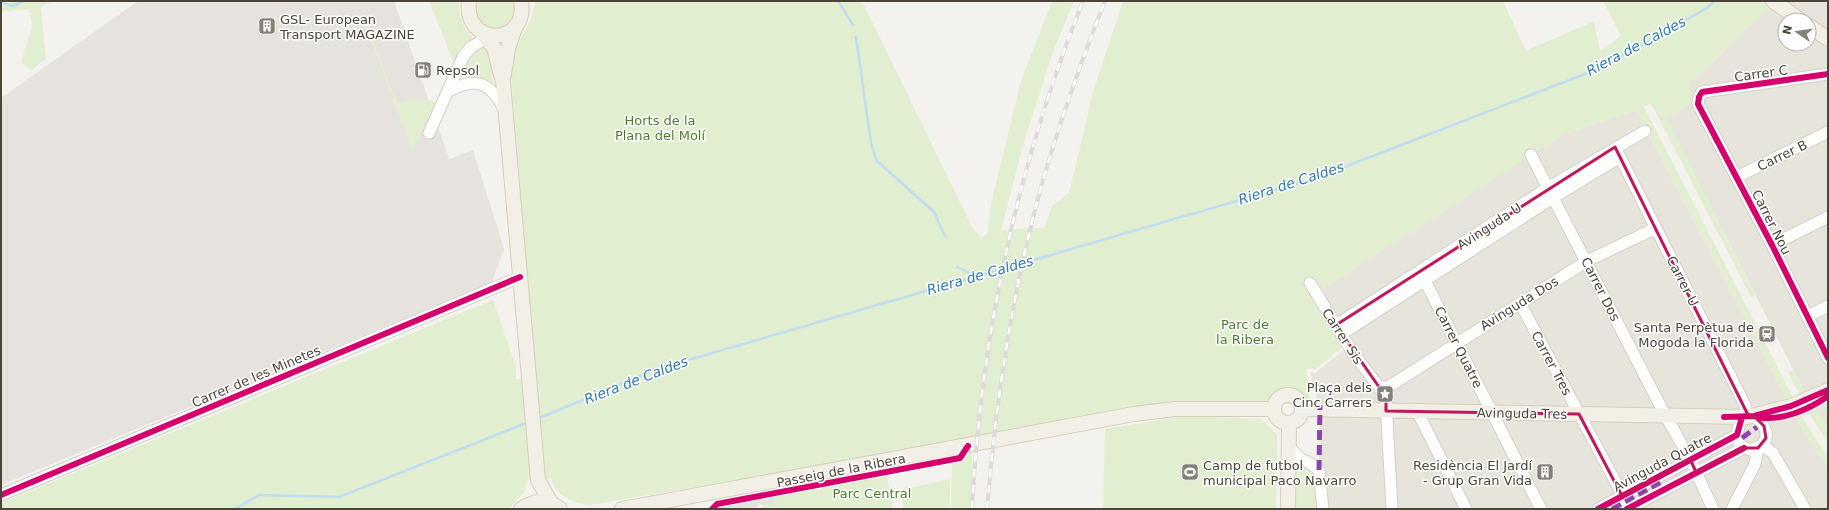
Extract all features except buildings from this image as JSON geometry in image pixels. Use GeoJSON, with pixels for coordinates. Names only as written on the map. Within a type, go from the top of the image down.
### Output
{"type":"FeatureCollection","features":[{"type":"Feature","properties":{"kind":"main road"},"geometry":{"type":"LineString","coordinates":[[469,1],[468,10],[470,19],[475,27],[485,36],[495,52],[503,82],[538,480],[556,506]]}},
{"type":"Feature","properties":{"kind":"main road"},"geometry":{"type":"LineString","coordinates":[[1775,3],[1788,12]]}},
{"type":"Feature","properties":{"kind":"main road"},"geometry":{"type":"LineString","coordinates":[[503,82],[508,48],[515,28],[521,17],[523,4]]}},
{"type":"Feature","properties":{"kind":"main road"},"geometry":{"type":"LineString","coordinates":[[485,36],[501,36],[515,28]]}},
{"type":"Feature","properties":{"kind":"main road"},"geometry":{"type":"LineString","coordinates":[[1817,31],[1828,39]]}},
{"type":"Feature","properties":{"kind":"main road","name":"Avinguda Tres"},"geometry":{"type":"LineString","coordinates":[[1748,417],[1791,406],[1828,390]]}},
{"type":"Feature","properties":{"kind":"main road"},"geometry":{"type":"LineString","coordinates":[[1283,394],[1293,394],[1300,400],[1303,408],[1299,419],[1289,424],[1278,420],[1273,410],[1276,400],[1283,394]]}},
{"type":"Feature","properties":{"kind":"main road","name":"Avinguda Tres"},"geometry":{"type":"LineString","coordinates":[[1303,408],[1386,406],[1416,411],[1765,418],[1779,417],[1818,403],[1828,396]]}},
{"type":"Feature","properties":{"kind":"main road"},"geometry":{"type":"LineString","coordinates":[[622,509],[1134,414],[1175,408],[1273,410]]}},
{"type":"Feature","properties":{"kind":"main road"},"geometry":{"type":"LineString","coordinates":[[1288,509],[1289,424]]}},
{"type":"Feature","properties":{"kind":"main road"},"geometry":{"type":"LineString","coordinates":[[524,507],[538,480]]}},
{"type":"Feature","properties":{"kind":"main road"},"geometry":{"type":"LineString","coordinates":[[524,507],[536,502],[571,509]]}},
{"type":"Feature","properties":{"kind":"street"},"geometry":{"type":"LineString","coordinates":[[429,133],[467,51],[485,36]]}},
{"type":"Feature","properties":{"kind":"street","name":"Carrer C"},"geometry":{"type":"LineString","coordinates":[[1699,97],[1702,92],[1828,74]]}},
{"type":"Feature","properties":{"kind":"street"},"geometry":{"type":"LineString","coordinates":[[447,92],[467,82],[480,84],[494,93],[506,111]]}},
{"type":"Feature","properties":{"kind":"street","name":"Carrer Nou"},"geometry":{"type":"LineString","coordinates":[[1699,97],[1698,104],[1772,245],[1828,358]]}},
{"type":"Feature","properties":{"kind":"street","name":"Avinguda U"},"geometry":{"type":"LineString","coordinates":[[1339,330],[1551,192],[1618,152],[1645,130]]}},
{"type":"Feature","properties":{"kind":"street","name":"Carrer B"},"geometry":{"type":"LineString","coordinates":[[1737,177],[1828,132]]}},
{"type":"Feature","properties":{"kind":"street","name":"Carrer U"},"geometry":{"type":"LineString","coordinates":[[1618,152],[1745,405],[1748,417]]}},
{"type":"Feature","properties":{"kind":"street","name":"Carrer Dos"},"geometry":{"type":"LineString","coordinates":[[1531,155],[1666,416],[1690,459],[1713,509]]}},
{"type":"Feature","properties":{"kind":"street"},"geometry":{"type":"LineString","coordinates":[[1772,245],[1828,217]]}},
{"type":"Feature","properties":{"kind":"street","name":"Avinguda Dos"},"geometry":{"type":"LineString","coordinates":[[1383,387],[1587,261],[1656,228]]}},
{"type":"Feature","properties":{"kind":"street","name":"Carrer de les Minetes"},"geometry":{"type":"LineString","coordinates":[[1,495],[520,276]]}},
{"type":"Feature","properties":{"kind":"street","name":"Carrer Quatre"},"geometry":{"type":"LineString","coordinates":[[1422,276],[1542,509]]}},
{"type":"Feature","properties":{"kind":"street","name":"Carrer Sis"},"geometry":{"type":"LineString","coordinates":[[1310,283],[1353,353],[1383,387]]}},
{"type":"Feature","properties":{"kind":"street","name":"Carrer Tres"},"geometry":{"type":"LineString","coordinates":[[1520,303],[1629,509]]}},
{"type":"Feature","properties":{"kind":"street"},"geometry":{"type":"LineString","coordinates":[[1808,316],[1828,306]]}},
{"type":"Feature","properties":{"kind":"street"},"geometry":{"type":"LineString","coordinates":[[1383,387],[1386,406],[1392,509]]}},
{"type":"Feature","properties":{"kind":"street"},"geometry":{"type":"LineString","coordinates":[[1416,411],[1466,509]]}},
{"type":"Feature","properties":{"kind":"street"},"geometry":{"type":"LineString","coordinates":[[1732,509],[1755,464],[1760,447],[1766,440],[1764,426],[1748,417],[1737,435],[1738,440],[1744,448],[1751,450],[1760,447],[1773,453],[1805,509]]}},
{"type":"Feature","properties":{"kind":"street","name":"Avinguda Quatre"},"geometry":{"type":"LineString","coordinates":[[1598,509],[1737,435]]}},
{"type":"Feature","properties":{"kind":"street"},"geometry":{"type":"LineString","coordinates":[[1288,446],[1300,458],[1319,470],[1324,509]]}},
{"type":"Feature","properties":{"kind":"street","name":"Avinguda Quatre"},"geometry":{"type":"LineString","coordinates":[[1629,509],[1696,472],[1744,448]]}},
{"type":"Feature","properties":{"kind":"highlighted area"},"geometry":{"type":"Polygon","coordinates":[[[1615,147],[1749,417],[1754,416],[1764,426],[1766,438],[1758,448],[1743,448],[1696,472],[1690,459],[1622,496],[1579,414],[1386,411],[1386,388],[1379,387],[1336,325],[1615,147]]]}},
{"type":"Feature","properties":{"kind":"shaded area"},"geometry":{"type":"Polygon","coordinates":[[[138,1],[394,1],[449,159],[473,150],[504,249],[492,282],[1,485],[1,98],[138,1]]]}},
{"type":"Feature","properties":{"kind":"shaded area"},"geometry":{"type":"Polygon","coordinates":[[[1780,1],[1784,1],[1800,12],[1777,12],[1777,52],[1817,52],[1817,24],[1828,31],[1828,427],[1816,411],[1797,419],[1808,439],[1828,468],[1828,509],[1323,509],[1319,470],[1320,409],[1310,372],[1315,373],[1344,350],[1313,297],[1321,290],[1552,141],[1565,134],[1636,110],[1789,404],[1806,395],[1666,118],[1692,102],[1688,83],[1714,61],[1736,37],[1780,1]]]}},
{"type":"Feature","properties":{"kind":"shaded area"},"geometry":{"type":"Polygon","coordinates":[[[1784,1],[1828,1],[1828,31],[1817,24],[1817,12],[1800,12],[1784,1]]]}},
{"type":"Feature","properties":{"kind":"shaded area","name":"Repsol"},"geometry":{"type":"Polygon","coordinates":[[[431,61],[434,72],[416,79],[412,68],[431,61]]]}},
{"type":"Feature","properties":{"kind":"shaded area"},"geometry":{"type":"Polygon","coordinates":[[[772,494],[774,506],[759,504],[755,509],[714,509],[721,505],[772,494]]]}},
{"type":"Feature","properties":{"kind":"green space"},"geometry":{"type":"Polygon","coordinates":[[[14,1],[54,1],[41,7],[46,58],[31,71],[21,62],[32,27],[30,9],[1,12],[1,7],[14,1]]]}},
{"type":"Feature","properties":{"kind":"green space"},"geometry":{"type":"Polygon","coordinates":[[[429,1],[460,1],[460,16],[466,30],[473,38],[459,50],[454,63],[429,1]]]}},
{"type":"Feature","properties":{"kind":"green space"},"geometry":{"type":"Polygon","coordinates":[[[469,1],[521,1],[518,23],[482,33],[469,1]]]}},
{"type":"Feature","properties":{"kind":"green space"},"geometry":{"type":"Polygon","coordinates":[[[535,1],[862,1],[973,229],[981,238],[987,234],[991,204],[1021,81],[1052,1],[1074,1],[1051,57],[1024,142],[1001,230],[1044,228],[1052,206],[1069,193],[1094,89],[1123,1],[1503,1],[1526,51],[1594,21],[1600,51],[1621,36],[1603,1],[1780,1],[1736,37],[1714,61],[1688,83],[1692,102],[1666,118],[1755,295],[1751,297],[1651,103],[1644,107],[1795,401],[1789,404],[1636,110],[1565,134],[1552,141],[1321,290],[1313,297],[1343,347],[1316,369],[1306,369],[1310,404],[1193,403],[590,505],[565,498],[556,490],[551,478],[527,480],[525,491],[509,509],[1,509],[1,503],[493,300],[516,367],[516,379],[535,381],[511,73],[515,51],[530,21],[535,1]]]}},
{"type":"Feature","properties":{"kind":"green space"},"geometry":{"type":"Polygon","coordinates":[[[365,18],[397,103],[413,98],[436,102],[412,151],[363,19],[365,18]]]}},
{"type":"Feature","properties":{"kind":"green space"},"geometry":{"type":"Polygon","coordinates":[[[482,48],[487,49],[491,58],[493,83],[491,84],[471,78],[466,74],[466,66],[470,58],[475,52],[482,48]]]}},
{"type":"Feature","properties":{"kind":"green space"},"geometry":{"type":"Polygon","coordinates":[[[1793,370],[1806,395],[1801,398],[1788,373],[1793,370]]]}},
{"type":"Feature","properties":{"kind":"green space"},"geometry":{"type":"Polygon","coordinates":[[[1816,411],[1828,427],[1828,442],[1809,414],[1816,411]]]}},
{"type":"Feature","properties":{"kind":"green space","name":"Camp de futbol municipal Paco Navarro"},"geometry":{"type":"Polygon","coordinates":[[[1184,416],[1262,419],[1277,435],[1276,509],[1103,509],[1105,429],[1184,416]]]}},
{"type":"Feature","properties":{"kind":"green space"},"geometry":{"type":"Polygon","coordinates":[[[1802,417],[1828,458],[1828,468],[1808,439],[1797,419],[1802,417]]]}},
{"type":"Feature","properties":{"kind":"green space"},"geometry":{"type":"Polygon","coordinates":[[[972,451],[972,509],[951,509],[952,463],[972,451]]]}},
{"type":"Feature","properties":{"kind":"green space"},"geometry":{"type":"Polygon","coordinates":[[[1295,459],[1316,474],[1319,509],[1294,509],[1295,459]]]}},
{"type":"Feature","properties":{"kind":"green space","name":"Parc Central"},"geometry":{"type":"Polygon","coordinates":[[[886,473],[893,509],[760,509],[763,506],[760,494],[886,473]]]}},
{"type":"Feature","properties":{"kind":"green space"},"geometry":{"type":"Polygon","coordinates":[[[950,479],[950,509],[904,509],[900,490],[950,479]]]}},
{"type":"Feature","properties":{"kind":"waterway"},"geometry":{"type":"LineString","coordinates":[[3,3],[13,6],[24,1]]}},
{"type":"Feature","properties":{"kind":"waterway"},"geometry":{"type":"LineString","coordinates":[[838,1],[853,25]]}},
{"type":"Feature","properties":{"kind":"waterway","name":"Riera de Caldes"},"geometry":{"type":"LineString","coordinates":[[537,419],[657,369],[1316,178],[1603,67],[1707,8],[1714,1]]}},
{"type":"Feature","properties":{"kind":"waterway"},"geometry":{"type":"LineString","coordinates":[[856,37],[871,143],[876,160],[934,212],[945,236]]}},
{"type":"Feature","properties":{"kind":"waterway"},"geometry":{"type":"LineString","coordinates":[[957,267],[975,276]]}},
{"type":"Feature","properties":{"kind":"waterway","name":"Riera de Caldes"},"geometry":{"type":"LineString","coordinates":[[235,509],[259,495],[339,497],[529,422]]}},
{"type":"Feature","properties":{"kind":"railway"},"geometry":{"type":"LineString","coordinates":[[972,509],[984,379],[1006,250],[1040,125],[1060,62],[1083,1]]}},
{"type":"Feature","properties":{"kind":"railway"},"geometry":{"type":"LineString","coordinates":[[987,509],[995,428],[1006,347],[1031,227],[1041,187],[1063,117],[1105,1]]}},
{"type":"Feature","properties":{"kind":"marked path"},"geometry":{"type":"LineString","coordinates":[[1319,470],[1320,405]]}},
{"type":"Feature","properties":{"kind":"marked path"},"geometry":{"type":"LineString","coordinates":[[1742,438],[1757,427]]}},
{"type":"Feature","properties":{"kind":"marked path"},"geometry":{"type":"LineString","coordinates":[[1612,509],[1661,482]]}},
{"type":"Feature","properties":{"kind":"cycle path"},"geometry":{"type":"LineString","coordinates":[[1828,74],[1702,92],[1699,97],[1698,104],[1772,245],[1828,358]]}},
{"type":"Feature","properties":{"kind":"cycle path"},"geometry":{"type":"LineString","coordinates":[[1,495],[520,277]]}},
{"type":"Feature","properties":{"kind":"cycle path"},"geometry":{"type":"LineString","coordinates":[[1724,417],[1754,416],[1791,406],[1828,390]]}},
{"type":"Feature","properties":{"kind":"cycle path"},"geometry":{"type":"LineString","coordinates":[[1757,417],[1776,418],[1785,416],[1804,410],[1828,396]]}},
{"type":"Feature","properties":{"kind":"cycle path"},"geometry":{"type":"LineString","coordinates":[[1598,509],[1737,435],[1742,417]]}},
{"type":"Feature","properties":{"kind":"cycle path","name":"Passeig de la Ribera"},"geometry":{"type":"LineString","coordinates":[[712,509],[717,504],[960,458],[968,446]]}},
{"type":"Feature","properties":{"kind":"cycle path"},"geometry":{"type":"LineString","coordinates":[[1627,509],[1744,448]]}},
{"type":"Feature","properties":{"kind":"place","name":"GSL- European Transport MAGAZINE"},"geometry":{"type":"Point","coordinates":[267,26]}},
{"type":"Feature","properties":{"kind":"place","name":"Repsol"},"geometry":{"type":"Point","coordinates":[423,70]}},
{"type":"Feature","properties":{"kind":"place","name":"Santa Perpètua de Mogoda la Florida"},"geometry":{"type":"Point","coordinates":[1767,334]}},
{"type":"Feature","properties":{"kind":"place","name":"Plaça dels Cinc Carrers"},"geometry":{"type":"Point","coordinates":[1385,394]}},
{"type":"Feature","properties":{"kind":"place","name":"Camp de futbol municipal Paco Navarro"},"geometry":{"type":"Point","coordinates":[1190,472]}},
{"type":"Feature","properties":{"kind":"place","name":"Residència El Jardí - Grup Gran Vida"},"geometry":{"type":"Point","coordinates":[1545,472]}},
{"type":"Feature","properties":{"kind":"park label","name":"Horts de la Plana del Molí"},"geometry":{"type":"Point","coordinates":[660,128]}},
{"type":"Feature","properties":{"kind":"park label","name":"Parc de la Ribera"},"geometry":{"type":"Point","coordinates":[1245,332]}}]}
